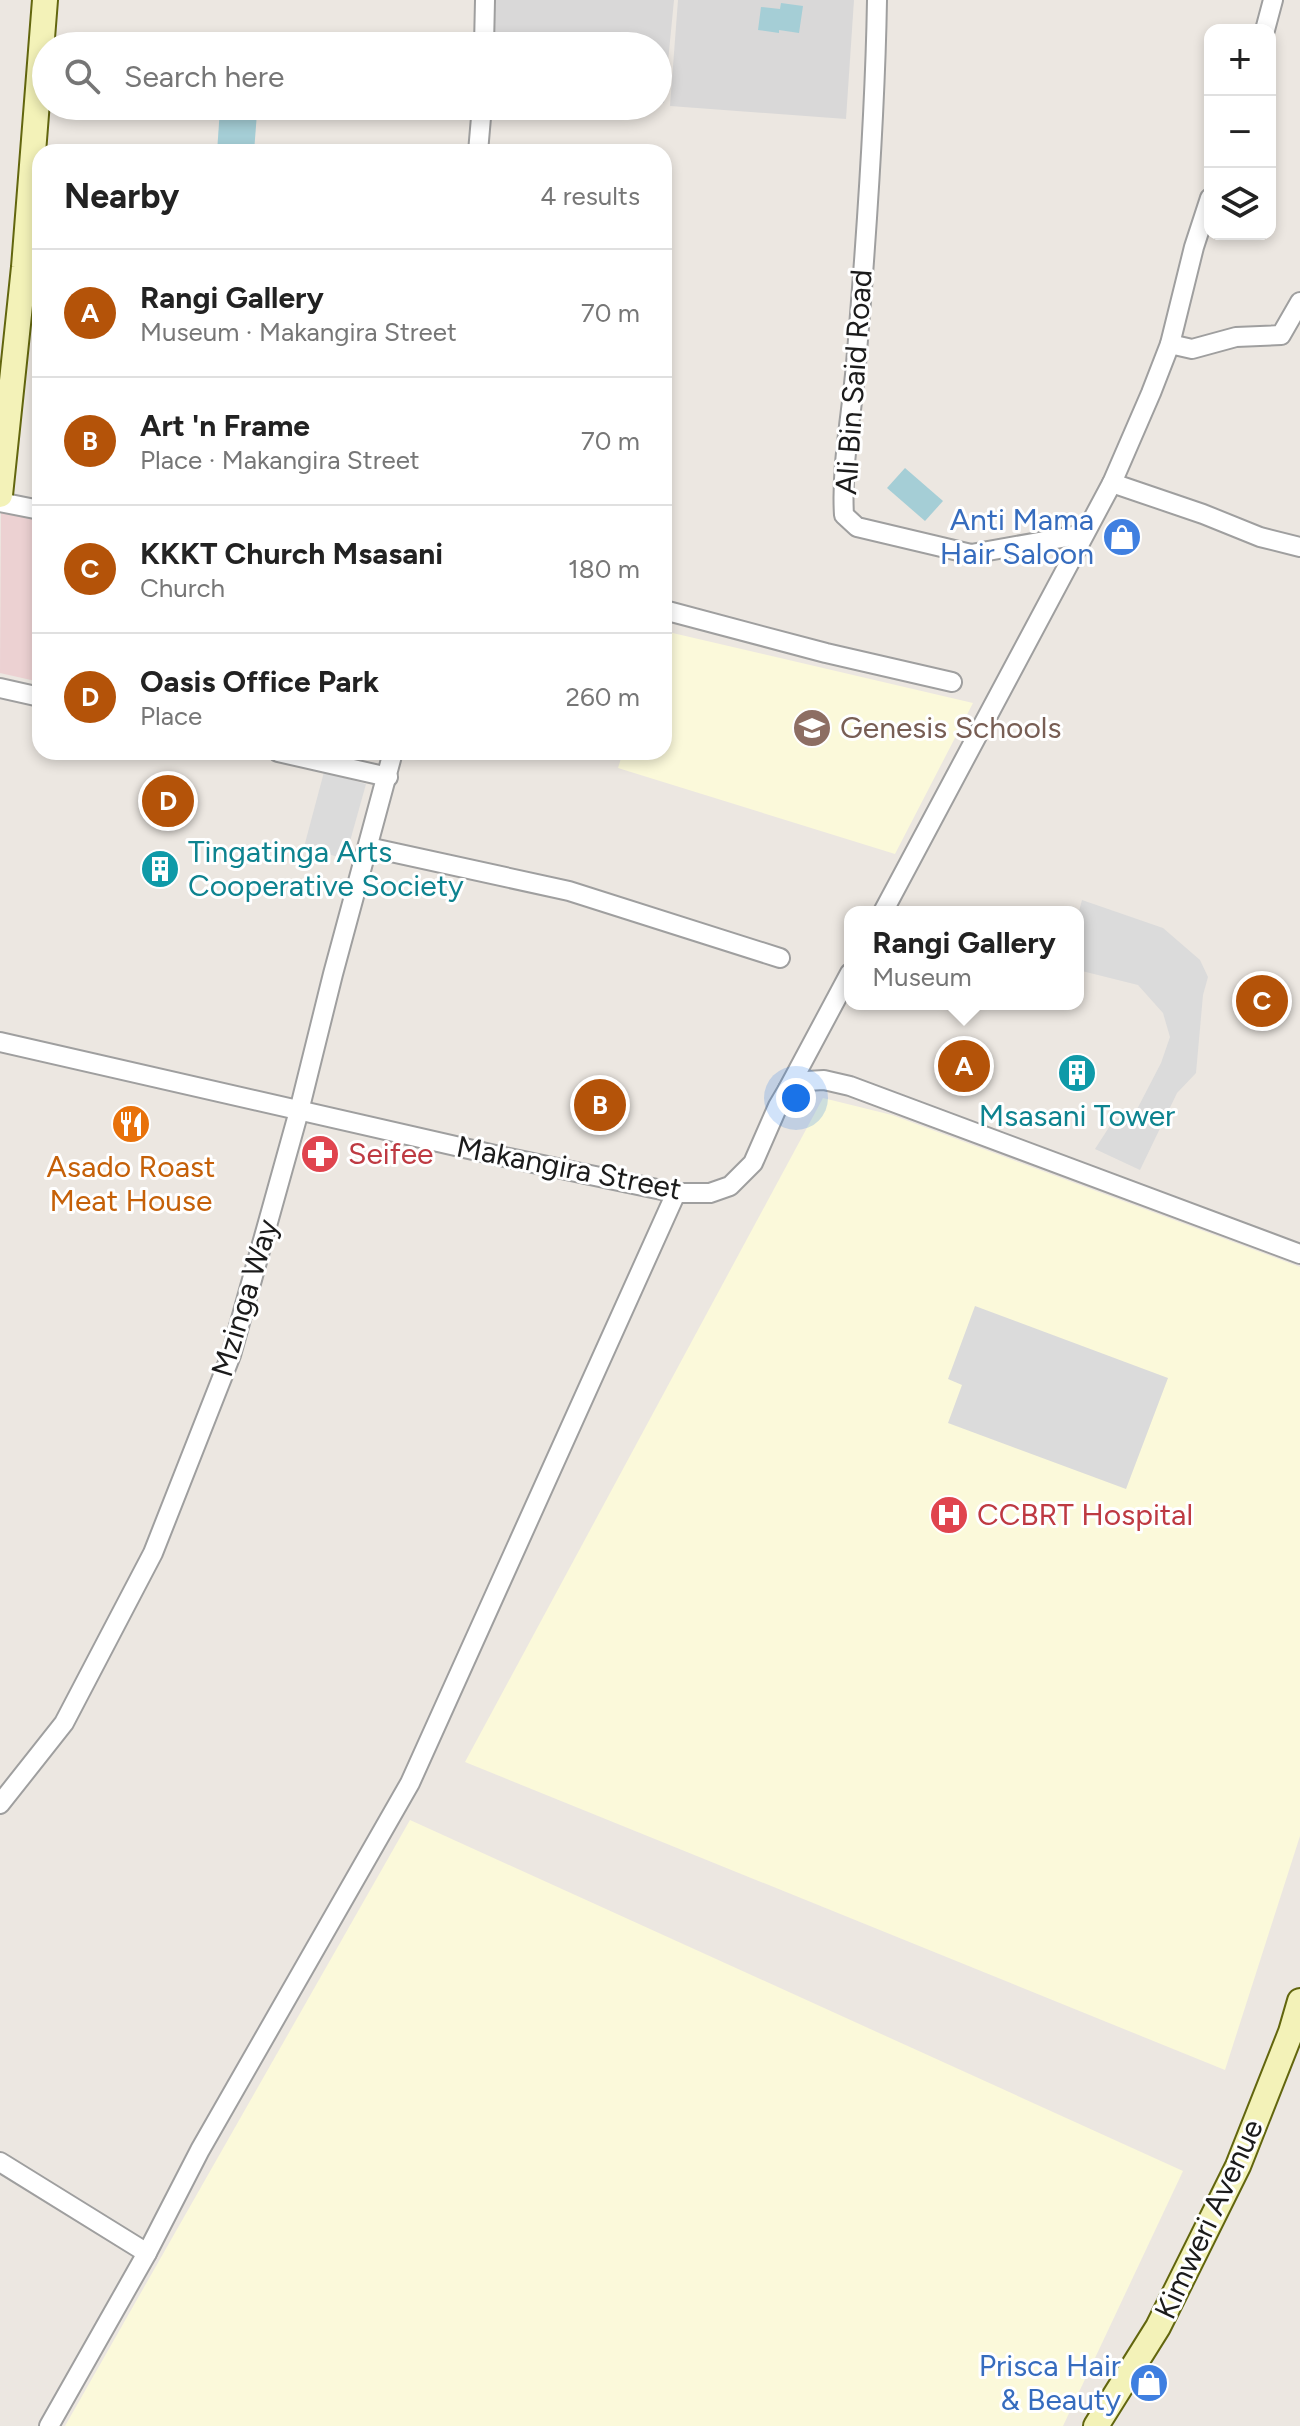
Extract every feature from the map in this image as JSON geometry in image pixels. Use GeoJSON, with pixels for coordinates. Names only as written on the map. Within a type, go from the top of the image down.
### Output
{"type":"FeatureCollection","features":[{"type":"Feature","properties":{"kind":"street"},"geometry":{"type":"LineString","coordinates":[[42,32],[45,0]]}},
{"type":"Feature","properties":{"kind":"street"},"geometry":{"type":"LineString","coordinates":[[484,32],[485,0]]}},
{"type":"Feature","properties":{"kind":"street","name":"Ali Bin Said Road"},"geometry":{"type":"LineString","coordinates":[[877,0],[876,78],[856,363],[843,493],[844,515],[857,527],[971,554],[1084,534]]}},
{"type":"Feature","properties":{"kind":"street"},"geometry":{"type":"LineString","coordinates":[[1267,24],[1273,0]]}},
{"type":"Feature","properties":{"kind":"street"},"geometry":{"type":"LineString","coordinates":[[34,144],[36,120]]}},
{"type":"Feature","properties":{"kind":"street"},"geometry":{"type":"LineString","coordinates":[[479,144],[481,120]]}},
{"type":"Feature","properties":{"kind":"street"},"geometry":{"type":"LineString","coordinates":[[0,495],[32,165]]}},
{"type":"Feature","properties":{"kind":"street"},"geometry":{"type":"LineString","coordinates":[[886,906],[1112,483],[1170,344],[1204,216]]}},
{"type":"Feature","properties":{"kind":"street"},"geometry":{"type":"LineString","coordinates":[[1170,344],[1192,349],[1236,337],[1281,335],[1300,302]]}},
{"type":"Feature","properties":{"kind":"street"},"geometry":{"type":"LineString","coordinates":[[1112,483],[1260,537],[1300,547]]}},
{"type":"Feature","properties":{"kind":"street"},"geometry":{"type":"LineString","coordinates":[[0,502],[32,508]]}},
{"type":"Feature","properties":{"kind":"street"},"geometry":{"type":"LineString","coordinates":[[672,612],[952,682]]}},
{"type":"Feature","properties":{"kind":"street"},"geometry":{"type":"LineString","coordinates":[[0,688],[32,695]]}},
{"type":"Feature","properties":{"kind":"street"},"geometry":{"type":"LineString","coordinates":[[313,760],[388,777]]}},
{"type":"Feature","properties":{"kind":"street","name":"Mzinga Way"},"geometry":{"type":"LineString","coordinates":[[0,1804],[64,1723],[153,1553],[231,1355],[391,760]]}},
{"type":"Feature","properties":{"kind":"street"},"geometry":{"type":"LineString","coordinates":[[368,847],[569,891],[780,958]]}},
{"type":"Feature","properties":{"kind":"street"},"geometry":{"type":"LineString","coordinates":[[788,1089],[844,984]]}},
{"type":"Feature","properties":{"kind":"street","name":"Makangira Street"},"geometry":{"type":"LineString","coordinates":[[0,1042],[676,1193],[710,1193],[730,1186],[753,1163],[788,1089]]}},
{"type":"Feature","properties":{"kind":"street"},"geometry":{"type":"LineString","coordinates":[[788,1089],[806,1081],[824,1080],[850,1086],[1300,1254]]}},
{"type":"Feature","properties":{"kind":"street"},"geometry":{"type":"LineString","coordinates":[[49,2426],[147,2253],[200,2150],[410,1783],[676,1193]]}},
{"type":"Feature","properties":{"kind":"street","name":"Kimweri Avenue"},"geometry":{"type":"LineString","coordinates":[[1096,2426],[1158,2327],[1238,2166],[1291,2032],[1300,2001]]}},
{"type":"Feature","properties":{"kind":"street"},"geometry":{"type":"LineString","coordinates":[[0,2162],[147,2253]]}},
{"type":"Feature","properties":{"kind":"shaded area"},"geometry":{"type":"Polygon","coordinates":[[[487,0],[674,0],[671,32],[486,32],[487,0]]]}},
{"type":"Feature","properties":{"kind":"shaded area"},"geometry":{"type":"Polygon","coordinates":[[[678,0],[854,0],[846,119],[672,106],[678,0]]]}},
{"type":"Feature","properties":{"kind":"shaded area"},"geometry":{"type":"Polygon","coordinates":[[[1,511],[32,518],[32,680],[0,673],[1,511]]]}},
{"type":"Feature","properties":{"kind":"shaded area","name":"Genesis Schools"},"geometry":{"type":"Polygon","coordinates":[[[672,633],[973,703],[895,854],[618,768],[620,760],[672,760],[672,633]]]}},
{"type":"Feature","properties":{"kind":"shaded area"},"geometry":{"type":"Polygon","coordinates":[[[324,772],[366,784],[345,859],[304,847],[324,772]]]}},
{"type":"Feature","properties":{"kind":"shaded area"},"geometry":{"type":"Polygon","coordinates":[[[1082,900],[1163,928],[1200,960],[1208,977],[1203,995],[1196,1073],[1177,1093],[1140,1170],[1095,1149],[1115,1118],[1133,1117],[1161,1063],[1170,1037],[1163,1013],[1138,985],[1084,972],[1084,906],[1080,906],[1082,900]]]}},
{"type":"Feature","properties":{"kind":"shaded area","name":"CCBRT Hospital"},"geometry":{"type":"Polygon","coordinates":[[[823,1098],[892,1115],[1300,1267],[1300,1836],[1225,2070],[465,1762],[823,1098]]]}},
{"type":"Feature","properties":{"kind":"shaded area"},"geometry":{"type":"Polygon","coordinates":[[[975,1306],[1168,1378],[1126,1489],[948,1423],[962,1385],[948,1379],[975,1306]]]}},
{"type":"Feature","properties":{"kind":"shaded area"},"geometry":{"type":"Polygon","coordinates":[[[410,1820],[1183,2171],[1063,2426],[65,2426],[410,1820]]]}},
{"type":"Feature","properties":{"kind":"water"},"geometry":{"type":"Polygon","coordinates":[[[781,3],[803,6],[799,33],[758,30],[761,7],[780,9],[781,3]]]}},
{"type":"Feature","properties":{"kind":"water"},"geometry":{"type":"Polygon","coordinates":[[[219,120],[256,120],[255,144],[218,144],[219,120]]]}},
{"type":"Feature","properties":{"kind":"water"},"geometry":{"type":"Polygon","coordinates":[[[905,468],[943,501],[925,521],[887,488],[905,468]]]}},
{"type":"Feature","properties":{"kind":"place","name":"Anti Mama Hair Saloon"},"geometry":{"type":"Point","coordinates":[1122,537]}},
{"type":"Feature","properties":{"kind":"place","name":"Genesis Schools"},"geometry":{"type":"Point","coordinates":[812,728]}},
{"type":"Feature","properties":{"kind":"place","name":"Oasis Office Park"},"geometry":{"type":"Point","coordinates":[168,801]}},
{"type":"Feature","properties":{"kind":"place","name":"Tingatinga Arts Cooperative Society"},"geometry":{"type":"Point","coordinates":[160,869]}},
{"type":"Feature","properties":{"kind":"place","name":"KKKT Church Msasani"},"geometry":{"type":"Point","coordinates":[1262,1001]}},
{"type":"Feature","properties":{"kind":"place","name":"Rangi Gallery"},"geometry":{"type":"Point","coordinates":[964,1066]}},
{"type":"Feature","properties":{"kind":"place","name":"Msasani Tower"},"geometry":{"type":"Point","coordinates":[1077,1073]}},
{"type":"Feature","properties":{"kind":"place","name":"Art 'n Frame"},"geometry":{"type":"Point","coordinates":[600,1105]}},
{"type":"Feature","properties":{"kind":"place","name":"Asado Roast Meat House"},"geometry":{"type":"Point","coordinates":[131,1124]}},
{"type":"Feature","properties":{"kind":"place","name":"Seifee"},"geometry":{"type":"Point","coordinates":[320,1154]}},
{"type":"Feature","properties":{"kind":"place","name":"CCBRT Hospital"},"geometry":{"type":"Point","coordinates":[949,1515]}},
{"type":"Feature","properties":{"kind":"place","name":"Prisca Hair & Beauty"},"geometry":{"type":"Point","coordinates":[1149,2383]}}]}
